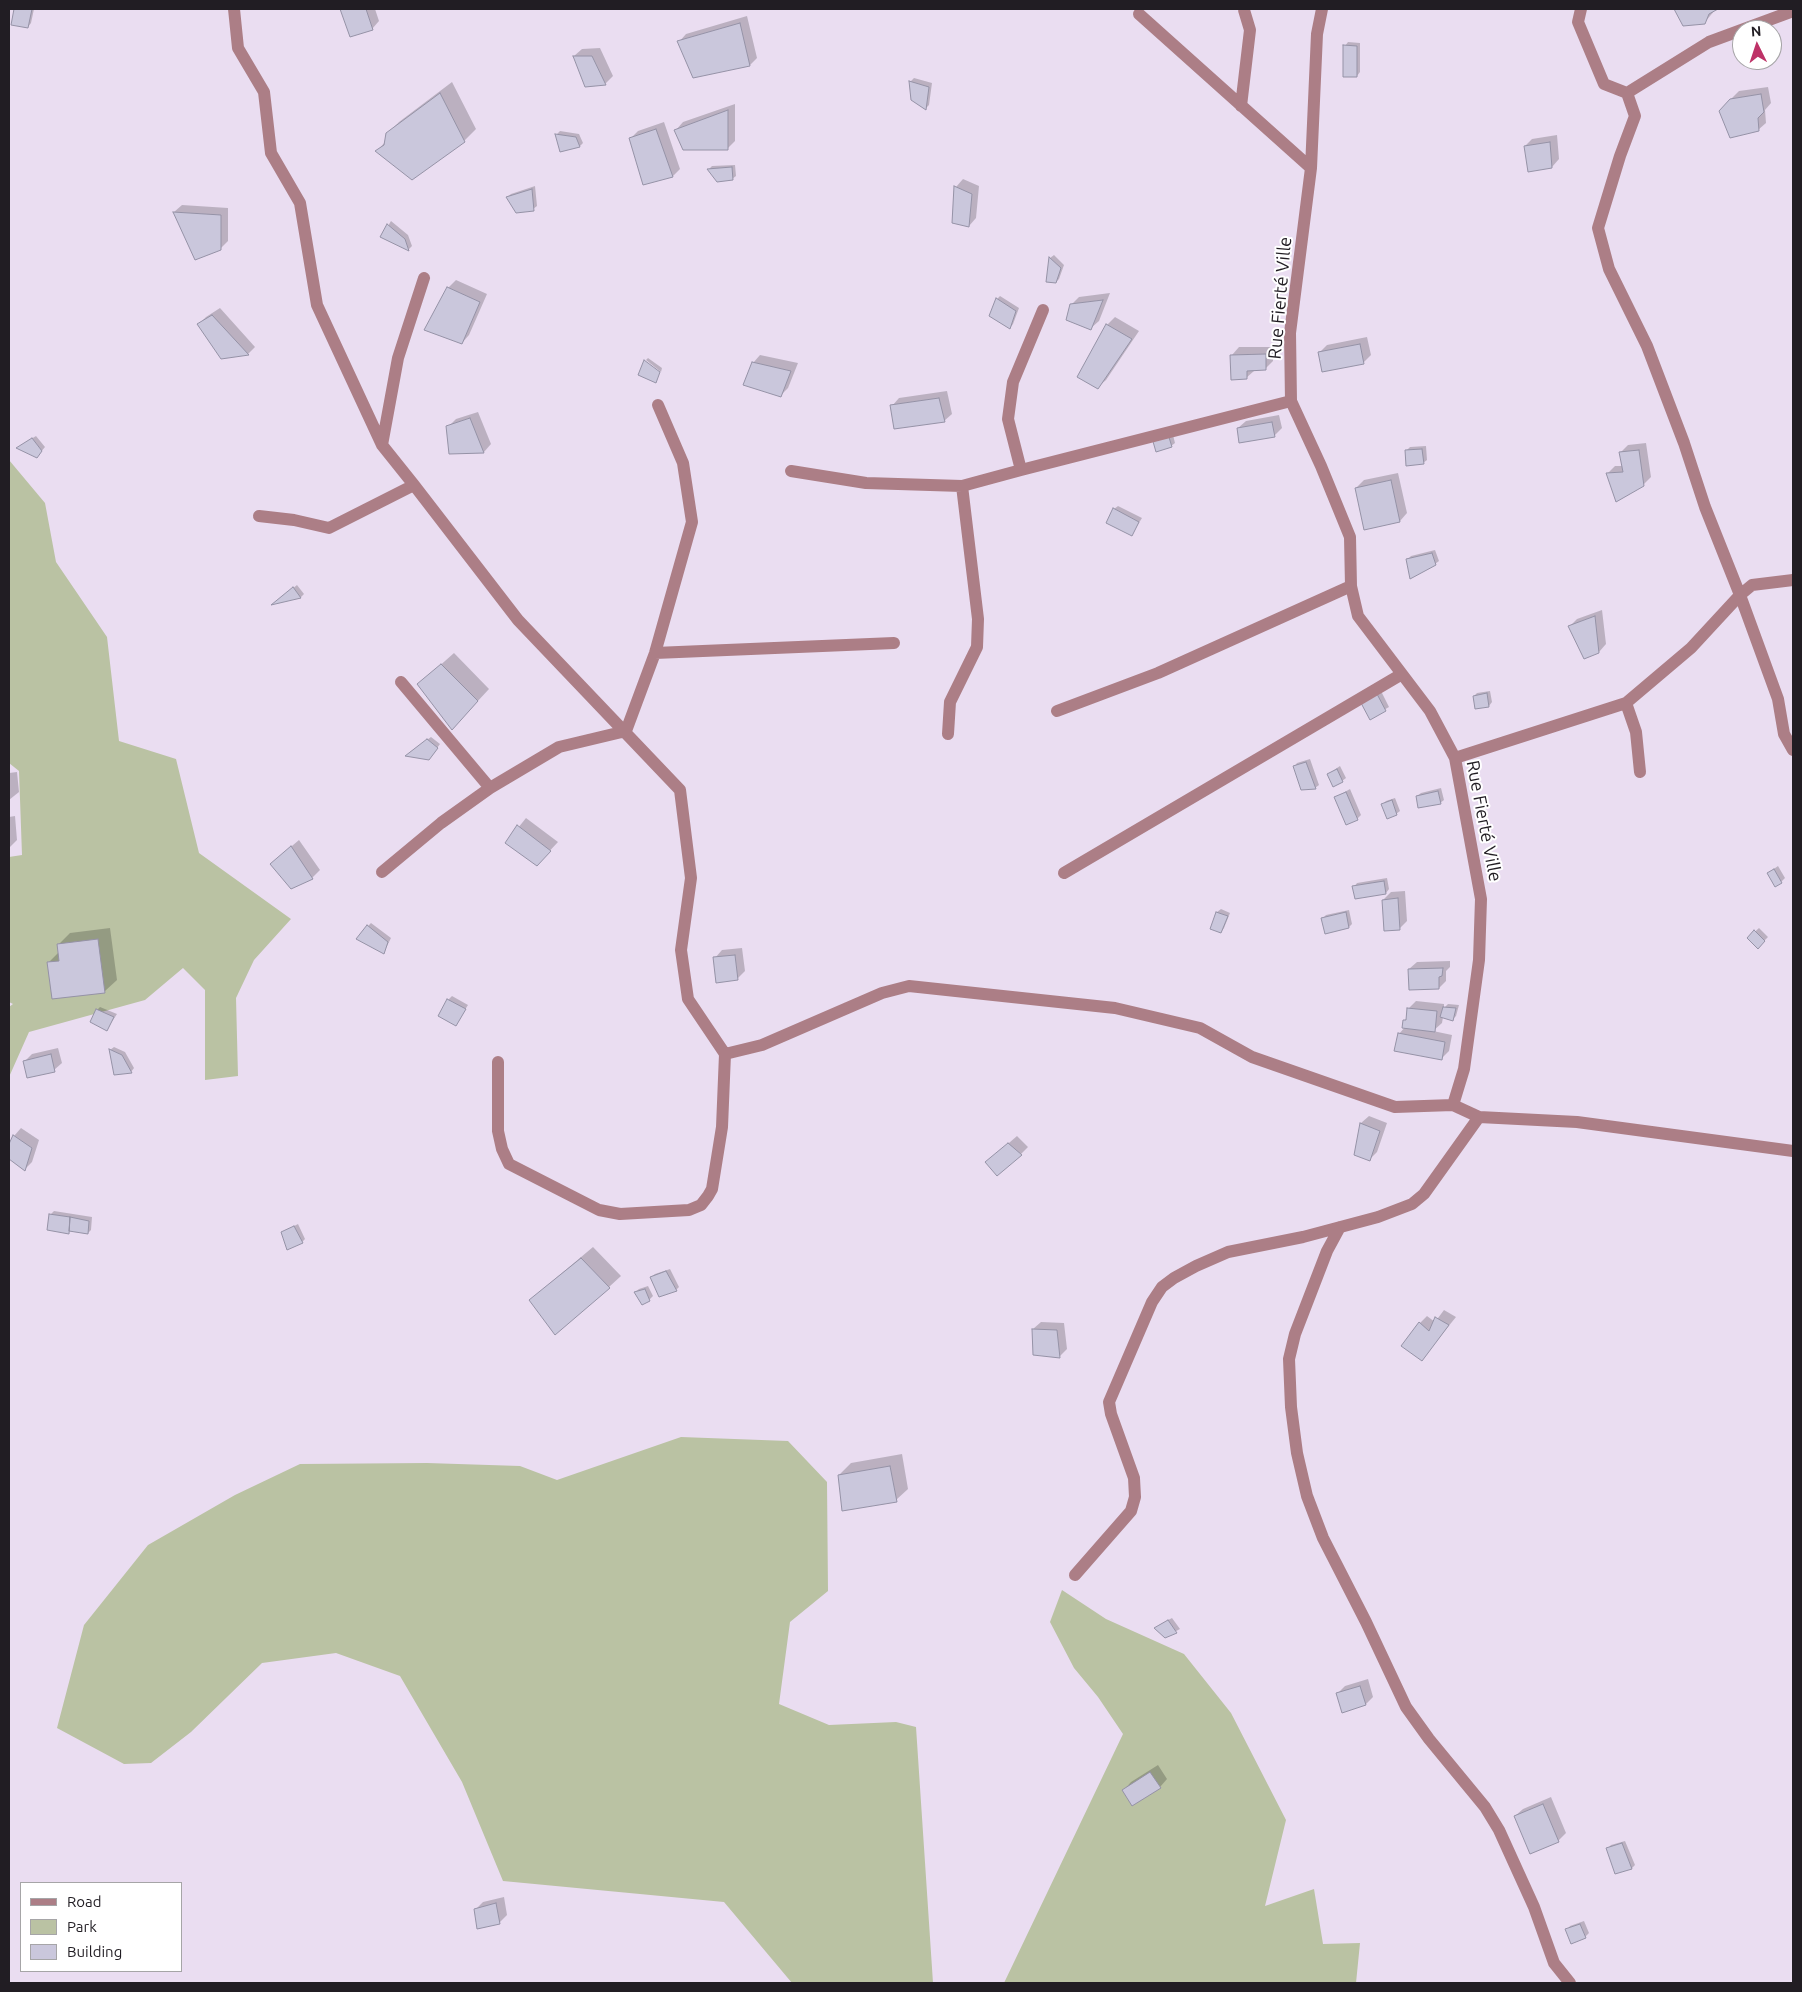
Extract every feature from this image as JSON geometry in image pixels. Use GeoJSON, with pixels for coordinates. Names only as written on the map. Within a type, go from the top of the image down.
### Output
{"type":"FeatureCollection","features":[{"type":"Feature","properties":{"kind":"street"},"geometry":{"type":"LineString","coordinates":[[234,9],[238,48],[264,92],[271,153],[300,203],[317,305],[382,445],[518,620],[626,731],[680,790],[691,878],[681,950],[688,999],[725,1054],[722,1128],[712,1189],[708,1196],[701,1205],[689,1210],[620,1214],[599,1210],[509,1164],[502,1149],[498,1132],[498,1062]]}},
{"type":"Feature","properties":{"kind":"street","name":"Rue Fierté Ville"},"geometry":{"type":"LineString","coordinates":[[1322,9],[1317,34],[1311,168],[1290,333],[1291,401],[1321,466],[1350,537],[1351,586],[1358,616],[1430,711],[1455,758],[1481,899],[1479,960],[1464,1069],[1453,1105]]}},
{"type":"Feature","properties":{"kind":"street"},"geometry":{"type":"LineString","coordinates":[[1581,9],[1578,22],[1592,61],[1604,84],[1627,93],[1635,116],[1620,156],[1598,228],[1609,269],[1647,346],[1684,443],[1704,507],[1740,595],[1778,699],[1784,734],[1793,750]]}},
{"type":"Feature","properties":{"kind":"street"},"geometry":{"type":"LineString","coordinates":[[1241,106],[1250,30],[1244,10]]}},
{"type":"Feature","properties":{"kind":"street"},"geometry":{"type":"LineString","coordinates":[[1627,93],[1708,42],[1793,11]]}},
{"type":"Feature","properties":{"kind":"street"},"geometry":{"type":"LineString","coordinates":[[1139,14],[1311,168]]}},
{"type":"Feature","properties":{"kind":"street"},"geometry":{"type":"LineString","coordinates":[[382,445],[398,358],[424,278]]}},
{"type":"Feature","properties":{"kind":"street"},"geometry":{"type":"LineString","coordinates":[[1021,470],[1008,419],[1013,382],[1043,310]]}},
{"type":"Feature","properties":{"kind":"street"},"geometry":{"type":"LineString","coordinates":[[792,471],[866,483],[962,486],[1291,401]]}},
{"type":"Feature","properties":{"kind":"street"},"geometry":{"type":"LineString","coordinates":[[626,731],[655,653],[692,522],[683,463],[658,405]]}},
{"type":"Feature","properties":{"kind":"street"},"geometry":{"type":"LineString","coordinates":[[259,516],[294,520],[329,528],[414,485]]}},
{"type":"Feature","properties":{"kind":"street"},"geometry":{"type":"LineString","coordinates":[[948,734],[950,702],[977,647],[978,619],[962,486]]}},
{"type":"Feature","properties":{"kind":"street"},"geometry":{"type":"LineString","coordinates":[[1455,758],[1626,703],[1691,648],[1740,595],[1752,585],[1793,580]]}},
{"type":"Feature","properties":{"kind":"street"},"geometry":{"type":"LineString","coordinates":[[1057,711],[1158,673],[1351,586]]}},
{"type":"Feature","properties":{"kind":"street"},"geometry":{"type":"LineString","coordinates":[[655,653],[894,643]]}},
{"type":"Feature","properties":{"kind":"street"},"geometry":{"type":"LineString","coordinates":[[1064,872],[1402,674]]}},
{"type":"Feature","properties":{"kind":"street"},"geometry":{"type":"LineString","coordinates":[[400,682],[490,788]]}},
{"type":"Feature","properties":{"kind":"street"},"geometry":{"type":"LineString","coordinates":[[1626,703],[1636,732],[1640,772]]}},
{"type":"Feature","properties":{"kind":"street"},"geometry":{"type":"LineString","coordinates":[[382,872],[441,823],[490,788],[559,747],[626,731]]}},
{"type":"Feature","properties":{"kind":"street"},"geometry":{"type":"LineString","coordinates":[[725,1054],[762,1045],[882,993],[909,986],[1116,1008],[1200,1028],[1252,1057],[1395,1107],[1453,1105],[1479,1116],[1577,1122],[1793,1150]]}},
{"type":"Feature","properties":{"kind":"street"},"geometry":{"type":"LineString","coordinates":[[1075,1574],[1131,1511],[1135,1497],[1134,1478],[1111,1414],[1109,1402],[1152,1302],[1162,1287],[1196,1266],[1228,1252],[1340,1227],[1378,1217],[1412,1204],[1424,1194],[1479,1116]]}},
{"type":"Feature","properties":{"kind":"street"},"geometry":{"type":"LineString","coordinates":[[1340,1227],[1327,1251],[1295,1334],[1289,1359],[1291,1407],[1297,1454],[1307,1496],[1323,1538],[1406,1706],[1429,1739],[1485,1807],[1499,1830],[1534,1907],[1554,1963],[1570,1983]]}},
{"type":"Feature","properties":{"kind":"green space"},"geometry":{"type":"Polygon","coordinates":[[[9,460],[45,503],[56,562],[107,637],[119,741],[176,759],[199,853],[291,919],[254,960],[236,998],[238,1076],[205,1080],[205,990],[183,968],[145,1000],[29,1032],[9,1077],[9,1007],[13,1004],[9,1002],[9,857],[22,855],[19,771],[9,763],[9,460]]]}},
{"type":"Feature","properties":{"kind":"green space"},"geometry":{"type":"Polygon","coordinates":[[[681,1437],[788,1441],[827,1482],[828,1591],[790,1622],[779,1704],[829,1725],[896,1722],[916,1727],[933,1983],[792,1983],[724,1902],[503,1881],[462,1782],[400,1676],[336,1653],[262,1663],[191,1732],[151,1763],[124,1764],[57,1728],[84,1625],[148,1545],[235,1495],[300,1464],[427,1463],[520,1466],[557,1480],[681,1437]]]}},
{"type":"Feature","properties":{"kind":"green space"},"geometry":{"type":"Polygon","coordinates":[[[1062,1590],[1106,1619],[1184,1654],[1231,1713],[1286,1820],[1265,1906],[1314,1889],[1323,1944],[1360,1943],[1356,1983],[1004,1983],[1123,1734],[1098,1697],[1074,1668],[1050,1622],[1062,1590]]]}},
{"type":"Feature","properties":{"kind":"building"},"geometry":{"type":"Polygon","coordinates":[[[14,9],[32,9],[28,28],[11,25],[14,9]]]}},
{"type":"Feature","properties":{"kind":"building"},"geometry":{"type":"Polygon","coordinates":[[[340,9],[366,9],[373,30],[350,37],[340,9]]]}},
{"type":"Feature","properties":{"kind":"building"},"geometry":{"type":"Polygon","coordinates":[[[1674,9],[1718,9],[1709,14],[1705,24],[1683,26],[1674,9]]]}},
{"type":"Feature","properties":{"kind":"building"},"geometry":{"type":"Polygon","coordinates":[[[740,23],[750,66],[693,78],[677,41],[740,23]]]}},
{"type":"Feature","properties":{"kind":"building"},"geometry":{"type":"Polygon","coordinates":[[[1343,45],[1357,46],[1357,77],[1343,77],[1343,45]]]}},
{"type":"Feature","properties":{"kind":"building"},"geometry":{"type":"Polygon","coordinates":[[[573,56],[592,56],[606,85],[585,87],[573,56]]]}},
{"type":"Feature","properties":{"kind":"building"},"geometry":{"type":"Polygon","coordinates":[[[909,81],[929,87],[926,110],[911,100],[909,81]]]}},
{"type":"Feature","properties":{"kind":"building"},"geometry":{"type":"Polygon","coordinates":[[[440,93],[465,142],[412,180],[375,151],[384,145],[386,133],[440,93]]]}},
{"type":"Feature","properties":{"kind":"building"},"geometry":{"type":"Polygon","coordinates":[[[1761,94],[1764,112],[1758,118],[1759,131],[1730,138],[1719,111],[1730,99],[1761,94]]]}},
{"type":"Feature","properties":{"kind":"building"},"geometry":{"type":"Polygon","coordinates":[[[728,110],[728,150],[683,150],[674,130],[728,110]]]}},
{"type":"Feature","properties":{"kind":"building"},"geometry":{"type":"Polygon","coordinates":[[[656,129],[673,177],[643,185],[629,138],[656,129]]]}},
{"type":"Feature","properties":{"kind":"building"},"geometry":{"type":"Polygon","coordinates":[[[555,134],[576,137],[580,147],[560,152],[555,134]]]}},
{"type":"Feature","properties":{"kind":"building"},"geometry":{"type":"Polygon","coordinates":[[[1550,142],[1552,168],[1528,172],[1524,146],[1550,142]]]}},
{"type":"Feature","properties":{"kind":"building"},"geometry":{"type":"Polygon","coordinates":[[[732,167],[733,180],[717,182],[707,169],[732,167]]]}},
{"type":"Feature","properties":{"kind":"building"},"geometry":{"type":"Polygon","coordinates":[[[954,186],[972,194],[969,227],[952,223],[954,186]]]}},
{"type":"Feature","properties":{"kind":"building"},"geometry":{"type":"Polygon","coordinates":[[[532,189],[534,211],[516,213],[506,197],[532,189]]]}},
{"type":"Feature","properties":{"kind":"building"},"geometry":{"type":"Polygon","coordinates":[[[173,212],[221,215],[221,250],[195,260],[173,212]]]}},
{"type":"Feature","properties":{"kind":"building"},"geometry":{"type":"Polygon","coordinates":[[[387,224],[405,239],[409,251],[380,237],[387,224]]]}},
{"type":"Feature","properties":{"kind":"building"},"geometry":{"type":"Polygon","coordinates":[[[1049,257],[1061,268],[1056,283],[1046,282],[1049,257]]]}},
{"type":"Feature","properties":{"kind":"building"},"geometry":{"type":"Polygon","coordinates":[[[447,287],[480,302],[462,344],[424,330],[447,287]]]}},
{"type":"Feature","properties":{"kind":"building"},"geometry":{"type":"Polygon","coordinates":[[[996,298],[1016,311],[1010,329],[989,316],[996,298]]]}},
{"type":"Feature","properties":{"kind":"building"},"geometry":{"type":"Polygon","coordinates":[[[1103,300],[1091,330],[1066,320],[1070,304],[1103,300]]]}},
{"type":"Feature","properties":{"kind":"building"},"geometry":{"type":"Polygon","coordinates":[[[212,315],[249,355],[221,359],[197,324],[212,315]]]}},
{"type":"Feature","properties":{"kind":"building"},"geometry":{"type":"Polygon","coordinates":[[[1106,324],[1132,339],[1098,389],[1077,377],[1106,324]]]}},
{"type":"Feature","properties":{"kind":"building"},"geometry":{"type":"Polygon","coordinates":[[[1360,344],[1364,364],[1322,372],[1318,352],[1360,344]]]}},
{"type":"Feature","properties":{"kind":"building"},"geometry":{"type":"Polygon","coordinates":[[[1266,354],[1266,370],[1247,371],[1247,379],[1231,380],[1230,355],[1266,354]]]}},
{"type":"Feature","properties":{"kind":"building"},"geometry":{"type":"Polygon","coordinates":[[[644,360],[660,372],[656,383],[638,375],[644,360]]]}},
{"type":"Feature","properties":{"kind":"building"},"geometry":{"type":"Polygon","coordinates":[[[752,362],[791,371],[781,397],[743,385],[752,362]]]}},
{"type":"Feature","properties":{"kind":"building"},"geometry":{"type":"Polygon","coordinates":[[[939,398],[945,422],[894,429],[890,405],[939,398]]]}},
{"type":"Feature","properties":{"kind":"building"},"geometry":{"type":"Polygon","coordinates":[[[470,418],[484,453],[449,454],[446,426],[470,418]]]}},
{"type":"Feature","properties":{"kind":"building"},"geometry":{"type":"Polygon","coordinates":[[[1272,422],[1275,437],[1239,443],[1237,428],[1272,422]]]}},
{"type":"Feature","properties":{"kind":"building"},"geometry":{"type":"Polygon","coordinates":[[[1168,434],[1172,447],[1156,452],[1152,438],[1168,434]]]}},
{"type":"Feature","properties":{"kind":"building"},"geometry":{"type":"Polygon","coordinates":[[[32,438],[42,451],[37,458],[16,448],[32,438]]]}},
{"type":"Feature","properties":{"kind":"building"},"geometry":{"type":"Polygon","coordinates":[[[1422,449],[1424,464],[1406,466],[1405,450],[1422,449]]]}},
{"type":"Feature","properties":{"kind":"building"},"geometry":{"type":"Polygon","coordinates":[[[1639,450],[1644,486],[1616,502],[1606,473],[1623,472],[1619,452],[1639,450]]]}},
{"type":"Feature","properties":{"kind":"building"},"geometry":{"type":"Polygon","coordinates":[[[1391,480],[1400,522],[1364,530],[1355,488],[1391,480]]]}},
{"type":"Feature","properties":{"kind":"building"},"geometry":{"type":"Polygon","coordinates":[[[1113,508],[1139,522],[1132,536],[1106,523],[1113,508]]]}},
{"type":"Feature","properties":{"kind":"building"},"geometry":{"type":"Polygon","coordinates":[[[1432,553],[1436,565],[1410,579],[1406,559],[1432,553]]]}},
{"type":"Feature","properties":{"kind":"building"},"geometry":{"type":"Polygon","coordinates":[[[293,587],[301,598],[271,605],[293,587]]]}},
{"type":"Feature","properties":{"kind":"building"},"geometry":{"type":"Polygon","coordinates":[[[1595,616],[1599,653],[1584,659],[1568,626],[1595,616]]]}},
{"type":"Feature","properties":{"kind":"building"},"geometry":{"type":"Polygon","coordinates":[[[441,664],[478,701],[452,730],[417,684],[441,664]]]}},
{"type":"Feature","properties":{"kind":"building"},"geometry":{"type":"Polygon","coordinates":[[[1487,693],[1489,707],[1475,709],[1473,696],[1487,693]]]}},
{"type":"Feature","properties":{"kind":"building"},"geometry":{"type":"Polygon","coordinates":[[[1377,694],[1386,711],[1370,720],[1361,703],[1377,694]]]}},
{"type":"Feature","properties":{"kind":"building"},"geometry":{"type":"Polygon","coordinates":[[[427,739],[438,748],[429,760],[405,756],[427,739]]]}},
{"type":"Feature","properties":{"kind":"building"},"geometry":{"type":"Polygon","coordinates":[[[1306,762],[1316,789],[1301,790],[1293,766],[1306,762]]]}},
{"type":"Feature","properties":{"kind":"building"},"geometry":{"type":"Polygon","coordinates":[[[1337,769],[1343,782],[1333,787],[1327,774],[1337,769]]]}},
{"type":"Feature","properties":{"kind":"building"},"geometry":{"type":"Polygon","coordinates":[[[1438,791],[1441,804],[1418,808],[1416,796],[1438,791]]]}},
{"type":"Feature","properties":{"kind":"building"},"geometry":{"type":"Polygon","coordinates":[[[1346,792],[1358,820],[1346,825],[1334,797],[1346,792]]]}},
{"type":"Feature","properties":{"kind":"building"},"geometry":{"type":"Polygon","coordinates":[[[1392,800],[1397,815],[1387,819],[1381,804],[1392,800]]]}},
{"type":"Feature","properties":{"kind":"building"},"geometry":{"type":"Polygon","coordinates":[[[517,825],[551,851],[537,866],[505,843],[517,825]]]}},
{"type":"Feature","properties":{"kind":"building"},"geometry":{"type":"Polygon","coordinates":[[[291,846],[313,879],[291,889],[270,864],[291,846]]]}},
{"type":"Feature","properties":{"kind":"building"},"geometry":{"type":"Polygon","coordinates":[[[1774,869],[1782,883],[1775,887],[1767,873],[1774,869]]]}},
{"type":"Feature","properties":{"kind":"building"},"geometry":{"type":"Polygon","coordinates":[[[1384,881],[1386,894],[1355,899],[1352,886],[1384,881]]]}},
{"type":"Feature","properties":{"kind":"building"},"geometry":{"type":"Polygon","coordinates":[[[1398,898],[1400,930],[1384,931],[1382,900],[1398,898]]]}},
{"type":"Feature","properties":{"kind":"building"},"geometry":{"type":"Polygon","coordinates":[[[1216,912],[1228,916],[1221,933],[1210,929],[1216,912]]]}},
{"type":"Feature","properties":{"kind":"building"},"geometry":{"type":"Polygon","coordinates":[[[1346,912],[1349,928],[1325,934],[1321,918],[1346,912]]]}},
{"type":"Feature","properties":{"kind":"building"},"geometry":{"type":"Polygon","coordinates":[[[367,925],[388,942],[384,954],[356,939],[367,925]]]}},
{"type":"Feature","properties":{"kind":"building"},"geometry":{"type":"Polygon","coordinates":[[[1754,930],[1765,941],[1758,949],[1747,938],[1754,930]]]}},
{"type":"Feature","properties":{"kind":"building"},"geometry":{"type":"Polygon","coordinates":[[[98,939],[105,993],[52,999],[47,962],[59,961],[57,944],[98,939]]]}},
{"type":"Feature","properties":{"kind":"building"},"geometry":{"type":"Polygon","coordinates":[[[735,955],[738,980],[716,983],[713,957],[735,955]]]}},
{"type":"Feature","properties":{"kind":"building"},"geometry":{"type":"Polygon","coordinates":[[[1443,968],[1442,976],[1439,977],[1439,989],[1409,990],[1408,969],[1443,968]]]}},
{"type":"Feature","properties":{"kind":"building"},"geometry":{"type":"Polygon","coordinates":[[[447,999],[466,1009],[456,1026],[438,1016],[447,999]]]}},
{"type":"Feature","properties":{"kind":"building"},"geometry":{"type":"Polygon","coordinates":[[[1443,1007],[1456,1008],[1453,1021],[1440,1017],[1443,1007]]]}},
{"type":"Feature","properties":{"kind":"building"},"geometry":{"type":"Polygon","coordinates":[[[1407,1008],[1437,1011],[1435,1032],[1402,1028],[1403,1020],[1406,1020],[1407,1008]]]}},
{"type":"Feature","properties":{"kind":"building"},"geometry":{"type":"Polygon","coordinates":[[[96,1009],[114,1017],[107,1031],[90,1022],[96,1009]]]}},
{"type":"Feature","properties":{"kind":"building"},"geometry":{"type":"Polygon","coordinates":[[[1398,1033],[1445,1042],[1442,1060],[1394,1051],[1398,1033]]]}},
{"type":"Feature","properties":{"kind":"building"},"geometry":{"type":"Polygon","coordinates":[[[109,1049],[122,1055],[132,1073],[114,1075],[109,1049]]]}},
{"type":"Feature","properties":{"kind":"building"},"geometry":{"type":"Polygon","coordinates":[[[51,1054],[55,1072],[27,1078],[23,1061],[51,1054]]]}},
{"type":"Feature","properties":{"kind":"building"},"geometry":{"type":"Polygon","coordinates":[[[1360,1123],[1380,1131],[1370,1161],[1354,1155],[1360,1123]]]}},
{"type":"Feature","properties":{"kind":"building"},"geometry":{"type":"Polygon","coordinates":[[[13,1135],[32,1148],[25,1171],[9,1159],[9,1144],[13,1135]]]}},
{"type":"Feature","properties":{"kind":"building"},"geometry":{"type":"Polygon","coordinates":[[[1008,1143],[1022,1155],[997,1176],[985,1162],[1008,1143]]]}},
{"type":"Feature","properties":{"kind":"building"},"geometry":{"type":"Polygon","coordinates":[[[49,1214],[70,1217],[69,1234],[47,1230],[49,1214]]]}},
{"type":"Feature","properties":{"kind":"building"},"geometry":{"type":"Polygon","coordinates":[[[70,1217],[89,1221],[88,1234],[69,1231],[70,1217]]]}},
{"type":"Feature","properties":{"kind":"building"},"geometry":{"type":"Polygon","coordinates":[[[294,1226],[303,1243],[287,1250],[281,1232],[294,1226]]]}},
{"type":"Feature","properties":{"kind":"building"},"geometry":{"type":"Polygon","coordinates":[[[581,1258],[610,1288],[555,1335],[529,1300],[581,1258]]]}},
{"type":"Feature","properties":{"kind":"building"},"geometry":{"type":"Polygon","coordinates":[[[666,1271],[677,1291],[659,1297],[650,1277],[666,1271]]]}},
{"type":"Feature","properties":{"kind":"building"},"geometry":{"type":"Polygon","coordinates":[[[645,1289],[650,1301],[642,1305],[634,1292],[645,1289]]]}},
{"type":"Feature","properties":{"kind":"building"},"geometry":{"type":"Polygon","coordinates":[[[1435,1317],[1449,1325],[1422,1361],[1401,1346],[1419,1322],[1429,1331],[1435,1317]]]}},
{"type":"Feature","properties":{"kind":"building"},"geometry":{"type":"Polygon","coordinates":[[[1032,1329],[1057,1330],[1060,1358],[1033,1355],[1032,1329]]]}},
{"type":"Feature","properties":{"kind":"building"},"geometry":{"type":"Polygon","coordinates":[[[890,1466],[897,1502],[842,1511],[838,1475],[890,1466]]]}},
{"type":"Feature","properties":{"kind":"building"},"geometry":{"type":"Polygon","coordinates":[[[1168,1620],[1177,1633],[1165,1638],[1154,1628],[1168,1620]]]}},
{"type":"Feature","properties":{"kind":"building"},"geometry":{"type":"Polygon","coordinates":[[[1360,1686],[1366,1705],[1342,1713],[1336,1693],[1360,1686]]]}},
{"type":"Feature","properties":{"kind":"building"},"geometry":{"type":"Polygon","coordinates":[[[1150,1772],[1161,1788],[1132,1806],[1122,1790],[1150,1772]]]}},
{"type":"Feature","properties":{"kind":"building"},"geometry":{"type":"Polygon","coordinates":[[[1543,1804],[1559,1842],[1530,1854],[1514,1816],[1543,1804]]]}},
{"type":"Feature","properties":{"kind":"building"},"geometry":{"type":"Polygon","coordinates":[[[1622,1843],[1632,1869],[1615,1874],[1606,1848],[1622,1843]]]}},
{"type":"Feature","properties":{"kind":"building"},"geometry":{"type":"Polygon","coordinates":[[[496,1903],[500,1924],[477,1929],[474,1909],[496,1903]]]}},
{"type":"Feature","properties":{"kind":"building"},"geometry":{"type":"Polygon","coordinates":[[[1580,1924],[1586,1938],[1571,1944],[1565,1929],[1580,1924]]]}}]}
